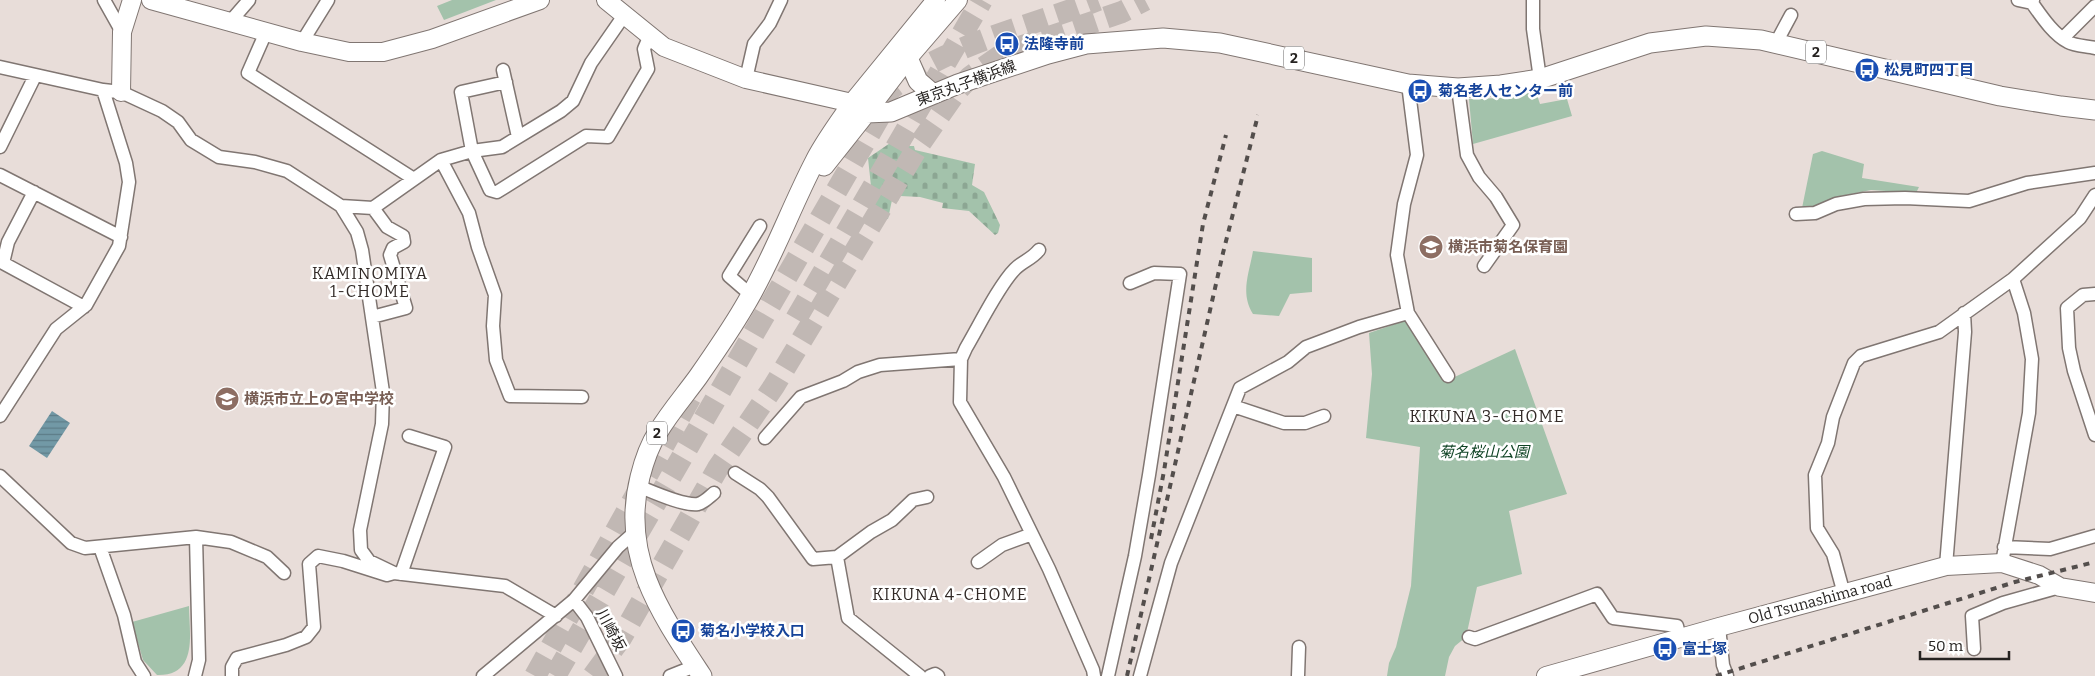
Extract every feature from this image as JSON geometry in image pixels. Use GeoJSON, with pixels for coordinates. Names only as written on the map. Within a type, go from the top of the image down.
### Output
{"type":"FeatureCollection","features":[{"type":"Feature","properties":{"kind":"main road","name":"東京丸子横浜線"},"geometry":{"type":"LineString","coordinates":[[859,108],[891,112],[998,70],[1086,44],[1163,38],[1220,42],[1408,84],[1458,88],[1501,85],[1540,79],[1650,43],[1673,38],[1726,36],[1776,43],[2000,96],[2095,110]]}},
{"type":"Feature","properties":{"kind":"main road"},"geometry":{"type":"LineString","coordinates":[[908,58],[918,81],[933,94]]}},
{"type":"Feature","properties":{"kind":"main road","name":"2"},"geometry":{"type":"LineString","coordinates":[[698,671],[668,626],[648,586],[640,561],[635,532],[638,486],[645,458],[657,434],[751,295],[816,160],[859,108]]}},
{"type":"Feature","properties":{"kind":"street"},"geometry":{"type":"LineString","coordinates":[[104,0],[122,32]]}},
{"type":"Feature","properties":{"kind":"street"},"geometry":{"type":"LineString","coordinates":[[121,92],[122,32],[132,0]]}},
{"type":"Feature","properties":{"kind":"street"},"geometry":{"type":"LineString","coordinates":[[151,0],[302,42],[349,52],[383,52],[432,39],[540,0]]}},
{"type":"Feature","properties":{"kind":"street"},"geometry":{"type":"LineString","coordinates":[[230,22],[249,0]]}},
{"type":"Feature","properties":{"kind":"street"},"geometry":{"type":"LineString","coordinates":[[302,42],[328,0]]}},
{"type":"Feature","properties":{"kind":"street"},"geometry":{"type":"LineString","coordinates":[[606,0],[664,47],[746,79],[859,108]]}},
{"type":"Feature","properties":{"kind":"street"},"geometry":{"type":"LineString","coordinates":[[746,79],[754,44],[770,23],[781,0]]}},
{"type":"Feature","properties":{"kind":"street"},"geometry":{"type":"LineString","coordinates":[[859,108],[936,0]]}},
{"type":"Feature","properties":{"kind":"street"},"geometry":{"type":"LineString","coordinates":[[859,108],[908,58],[958,0]]}},
{"type":"Feature","properties":{"kind":"street"},"geometry":{"type":"LineString","coordinates":[[1533,0],[1533,29],[1540,79]]}},
{"type":"Feature","properties":{"kind":"street"},"geometry":{"type":"LineString","coordinates":[[2018,0],[2033,2],[2051,28],[2069,42],[2095,48]]}},
{"type":"Feature","properties":{"kind":"street"},"geometry":{"type":"LineString","coordinates":[[2063,38],[2095,6]]}},
{"type":"Feature","properties":{"kind":"street"},"geometry":{"type":"LineString","coordinates":[[341,206],[373,208],[441,160],[472,151],[502,147],[561,111],[573,101],[591,63],[625,14]]}},
{"type":"Feature","properties":{"kind":"street"},"geometry":{"type":"LineString","coordinates":[[1776,43],[1791,15]]}},
{"type":"Feature","properties":{"kind":"street"},"geometry":{"type":"LineString","coordinates":[[266,32],[248,73],[414,179]]}},
{"type":"Feature","properties":{"kind":"street"},"geometry":{"type":"LineString","coordinates":[[518,137],[504,76],[461,92],[472,151],[490,190],[497,192],[586,136],[608,138],[648,69],[644,49],[650,35]]}},
{"type":"Feature","properties":{"kind":"street"},"geometry":{"type":"LineString","coordinates":[[0,67],[35,76],[121,92],[142,100],[178,122],[191,140],[219,158],[255,162],[287,171],[341,206],[357,232],[362,250],[383,392],[382,424],[360,530],[362,550],[369,561],[397,574]]}},
{"type":"Feature","properties":{"kind":"street"},"geometry":{"type":"LineString","coordinates":[[0,147],[35,76]]}},
{"type":"Feature","properties":{"kind":"street"},"geometry":{"type":"LineString","coordinates":[[1408,84],[1417,154],[1404,204],[1397,255],[1408,313],[1448,376]]}},
{"type":"Feature","properties":{"kind":"street"},"geometry":{"type":"LineString","coordinates":[[1458,88],[1467,155],[1479,177],[1496,196],[1513,226],[1484,266]]}},
{"type":"Feature","properties":{"kind":"street"},"geometry":{"type":"LineString","coordinates":[[0,416],[56,329],[84,306],[120,246],[129,182],[126,163],[103,90]]}},
{"type":"Feature","properties":{"kind":"street"},"geometry":{"type":"LineString","coordinates":[[441,160],[469,213],[478,247],[496,295],[493,326],[496,360],[510,396],[582,397]]}},
{"type":"Feature","properties":{"kind":"street"},"geometry":{"type":"LineString","coordinates":[[1796,214],[1815,213],[1836,204],[1874,198],[1969,201],[2027,183],[2095,173]]}},
{"type":"Feature","properties":{"kind":"street"},"geometry":{"type":"LineString","coordinates":[[0,175],[121,237]]}},
{"type":"Feature","properties":{"kind":"street"},"geometry":{"type":"LineString","coordinates":[[34,192],[8,242],[3,263],[84,306]]}},
{"type":"Feature","properties":{"kind":"street"},"geometry":{"type":"LineString","coordinates":[[1844,594],[1832,554],[1817,528],[1815,476],[1828,443],[1833,417],[1854,363],[1861,356],[1939,332],[2013,279],[2080,218],[2095,195]]}},
{"type":"Feature","properties":{"kind":"street"},"geometry":{"type":"LineString","coordinates":[[372,317],[406,308],[390,255],[393,248],[404,242],[403,236],[387,226],[373,208]]}},
{"type":"Feature","properties":{"kind":"street"},"geometry":{"type":"LineString","coordinates":[[751,295],[728,276],[760,226]]}},
{"type":"Feature","properties":{"kind":"street"},"geometry":{"type":"LineString","coordinates":[[1039,250],[1033,258],[1016,268],[1007,280],[961,359],[960,402],[1004,477],[1032,534],[1090,662],[1094,676]]}},
{"type":"Feature","properties":{"kind":"street"},"geometry":{"type":"LineString","coordinates":[[1108,676],[1149,475],[1180,274],[1154,272],[1130,283]]}},
{"type":"Feature","properties":{"kind":"street"},"geometry":{"type":"LineString","coordinates":[[2013,279],[2024,313],[2032,359],[2029,413],[2003,555],[2050,548],[2095,536]]}},
{"type":"Feature","properties":{"kind":"street"},"geometry":{"type":"LineString","coordinates":[[2095,294],[2083,295],[2067,308],[2070,356],[2095,435]]}},
{"type":"Feature","properties":{"kind":"street"},"geometry":{"type":"LineString","coordinates":[[1140,676],[1171,563],[1240,388],[1288,362],[1306,347],[1359,327],[1408,313]]}},
{"type":"Feature","properties":{"kind":"street"},"geometry":{"type":"LineString","coordinates":[[1946,566],[1965,332],[1964,313]]}},
{"type":"Feature","properties":{"kind":"street"},"geometry":{"type":"LineString","coordinates":[[765,438],[801,397],[843,381],[858,372],[880,365],[961,359]]}},
{"type":"Feature","properties":{"kind":"street"},"geometry":{"type":"LineString","coordinates":[[1233,406],[1284,424],[1305,423],[1324,416]]}},
{"type":"Feature","properties":{"kind":"street"},"geometry":{"type":"LineString","coordinates":[[397,574],[445,447],[409,436]]}},
{"type":"Feature","properties":{"kind":"street"},"geometry":{"type":"LineString","coordinates":[[735,473],[760,489],[768,497],[812,559],[837,557],[871,532],[892,520],[913,500],[927,497]]}},
{"type":"Feature","properties":{"kind":"street"},"geometry":{"type":"LineString","coordinates":[[0,476],[71,543],[85,548],[196,537],[232,542],[267,557],[284,573]]}},
{"type":"Feature","properties":{"kind":"street"},"geometry":{"type":"LineString","coordinates":[[638,486],[688,504],[699,504],[706,501],[714,493]]}},
{"type":"Feature","properties":{"kind":"street"},"geometry":{"type":"LineString","coordinates":[[483,676],[574,600],[618,547],[635,532]]}},
{"type":"Feature","properties":{"kind":"street"},"geometry":{"type":"LineString","coordinates":[[978,562],[1002,545],[1032,534]]}},
{"type":"Feature","properties":{"kind":"street"},"geometry":{"type":"LineString","coordinates":[[195,676],[199,660],[196,537]]}},
{"type":"Feature","properties":{"kind":"street"},"geometry":{"type":"LineString","coordinates":[[100,547],[124,615],[134,662],[140,675]]}},
{"type":"Feature","properties":{"kind":"street","name":"Old Tsunashima road"},"geometry":{"type":"LineString","coordinates":[[1546,676],[1946,566],[2003,555],[2060,587],[2095,593]]}},
{"type":"Feature","properties":{"kind":"street"},"geometry":{"type":"LineString","coordinates":[[232,676],[232,667],[237,658],[286,645],[306,637],[314,627],[309,564],[318,556],[343,561],[388,575],[397,574],[505,586],[556,616]]}},
{"type":"Feature","properties":{"kind":"street"},"geometry":{"type":"LineString","coordinates":[[837,557],[848,618],[920,676]]}},
{"type":"Feature","properties":{"kind":"street"},"geometry":{"type":"LineString","coordinates":[[1974,649],[1972,616],[2003,603],[2060,587]]}},
{"type":"Feature","properties":{"kind":"street"},"geometry":{"type":"LineString","coordinates":[[1469,637],[1475,638],[1597,594],[1613,618],[1677,626],[1680,638]]}},
{"type":"Feature","properties":{"kind":"street","name":"川崎坂"},"geometry":{"type":"LineString","coordinates":[[574,600],[587,617],[616,676]]}},
{"type":"Feature","properties":{"kind":"street"},"geometry":{"type":"LineString","coordinates":[[1719,627],[1723,665],[1727,676]]}},
{"type":"Feature","properties":{"kind":"street"},"geometry":{"type":"LineString","coordinates":[[1298,647],[1298,676]]}},
{"type":"Feature","properties":{"kind":"street"},"geometry":{"type":"LineString","coordinates":[[670,676],[698,671]]}},
{"type":"Feature","properties":{"kind":"street"},"geometry":{"type":"LineString","coordinates":[[930,676],[935,674],[938,676]]}},
{"type":"Feature","properties":{"kind":"green space"},"geometry":{"type":"Polygon","coordinates":[[[452,0],[496,0],[444,20],[437,6],[452,0]]]}},
{"type":"Feature","properties":{"kind":"green space"},"geometry":{"type":"Polygon","coordinates":[[[1536,92],[1540,104],[1567,99],[1572,116],[1473,144],[1469,99],[1502,98],[1536,92]]]}},
{"type":"Feature","properties":{"kind":"green space"},"geometry":{"type":"Polygon","coordinates":[[[902,135],[909,146],[914,146],[915,150],[975,164],[972,185],[984,192],[1000,225],[998,233],[995,235],[969,211],[942,208],[943,203],[920,197],[900,196],[898,201],[892,200],[888,219],[875,217],[876,206],[873,205],[868,158],[902,135]]]}},
{"type":"Feature","properties":{"kind":"green space"},"geometry":{"type":"Polygon","coordinates":[[[1822,151],[1864,164],[1862,178],[1919,187],[1916,193],[1871,190],[1836,197],[1814,207],[1802,208],[1813,154],[1822,151]]]}},
{"type":"Feature","properties":{"kind":"green space"},"geometry":{"type":"Polygon","coordinates":[[[1253,251],[1312,258],[1312,292],[1290,294],[1279,316],[1253,314],[1246,291],[1253,251]]]}},
{"type":"Feature","properties":{"kind":"green space","name":"菊名桜山公園"},"geometry":{"type":"Polygon","coordinates":[[[1407,320],[1446,381],[1515,349],[1567,494],[1509,511],[1522,574],[1477,587],[1466,637],[1455,646],[1449,657],[1445,676],[1387,676],[1411,586],[1420,447],[1366,438],[1372,374],[1369,333],[1407,320]]]}},
{"type":"Feature","properties":{"kind":"green space"},"geometry":{"type":"Polygon","coordinates":[[[189,606],[190,640],[186,660],[180,668],[170,673],[157,675],[143,660],[132,622],[189,606]]]}},
{"type":"Feature","properties":{"kind":"water"},"geometry":{"type":"Polygon","coordinates":[[[52,411],[70,423],[47,458],[29,446],[52,411]]]}},
{"type":"Feature","properties":{"kind":"tunnel"},"geometry":{"type":"LineString","coordinates":[[796,319],[982,0]]}},
{"type":"Feature","properties":{"kind":"tunnel"},"geometry":{"type":"LineString","coordinates":[[879,99],[903,80],[955,52],[983,40],[1098,0]]}},
{"type":"Feature","properties":{"kind":"tunnel"},"geometry":{"type":"LineString","coordinates":[[593,676],[621,638],[718,468],[774,386],[919,145],[956,92],[970,77],[1000,56],[1020,47],[1122,12],[1145,0]]}},
{"type":"Feature","properties":{"kind":"tunnel"},"geometry":{"type":"LineString","coordinates":[[555,676],[892,95]]}},
{"type":"Feature","properties":{"kind":"tunnel"},"geometry":{"type":"LineString","coordinates":[[535,676],[694,391]]}},
{"type":"Feature","properties":{"kind":"railway"},"geometry":{"type":"LineString","coordinates":[[1127,676],[1223,253],[1258,115]]}},
{"type":"Feature","properties":{"kind":"railway"},"geometry":{"type":"LineString","coordinates":[[1151,539],[1164,471],[1203,224],[1226,135]]}},
{"type":"Feature","properties":{"kind":"railway"},"geometry":{"type":"LineString","coordinates":[[1716,676],[2015,582],[2095,562]]}},
{"type":"Feature","properties":{"kind":"place","name":"法隆寺前"},"geometry":{"type":"Point","coordinates":[1007,44]}},
{"type":"Feature","properties":{"kind":"place","name":"松見町四丁目"},"geometry":{"type":"Point","coordinates":[1867,70]}},
{"type":"Feature","properties":{"kind":"place","name":"菊名老人センター前"},"geometry":{"type":"Point","coordinates":[1420,91]}},
{"type":"Feature","properties":{"kind":"place","name":"横浜市菊名保育園"},"geometry":{"type":"Point","coordinates":[1431,247]}},
{"type":"Feature","properties":{"kind":"place","name":"横浜市立上の宮中学校"},"geometry":{"type":"Point","coordinates":[227,399]}},
{"type":"Feature","properties":{"kind":"place","name":"菊名小学校入口"},"geometry":{"type":"Point","coordinates":[683,631]}},
{"type":"Feature","properties":{"kind":"place","name":"富士塚"},"geometry":{"type":"Point","coordinates":[1665,649]}},
{"type":"Feature","properties":{"kind":"district","name":"KAMINOMIYA 1-CHOME"},"geometry":{"type":"Point","coordinates":[370,282]}},
{"type":"Feature","properties":{"kind":"district","name":"KIKUNA 3-CHOME"},"geometry":{"type":"Point","coordinates":[1487,416]}},
{"type":"Feature","properties":{"kind":"district","name":"KIKUNA 4-CHOME"},"geometry":{"type":"Point","coordinates":[950,594]}}]}
